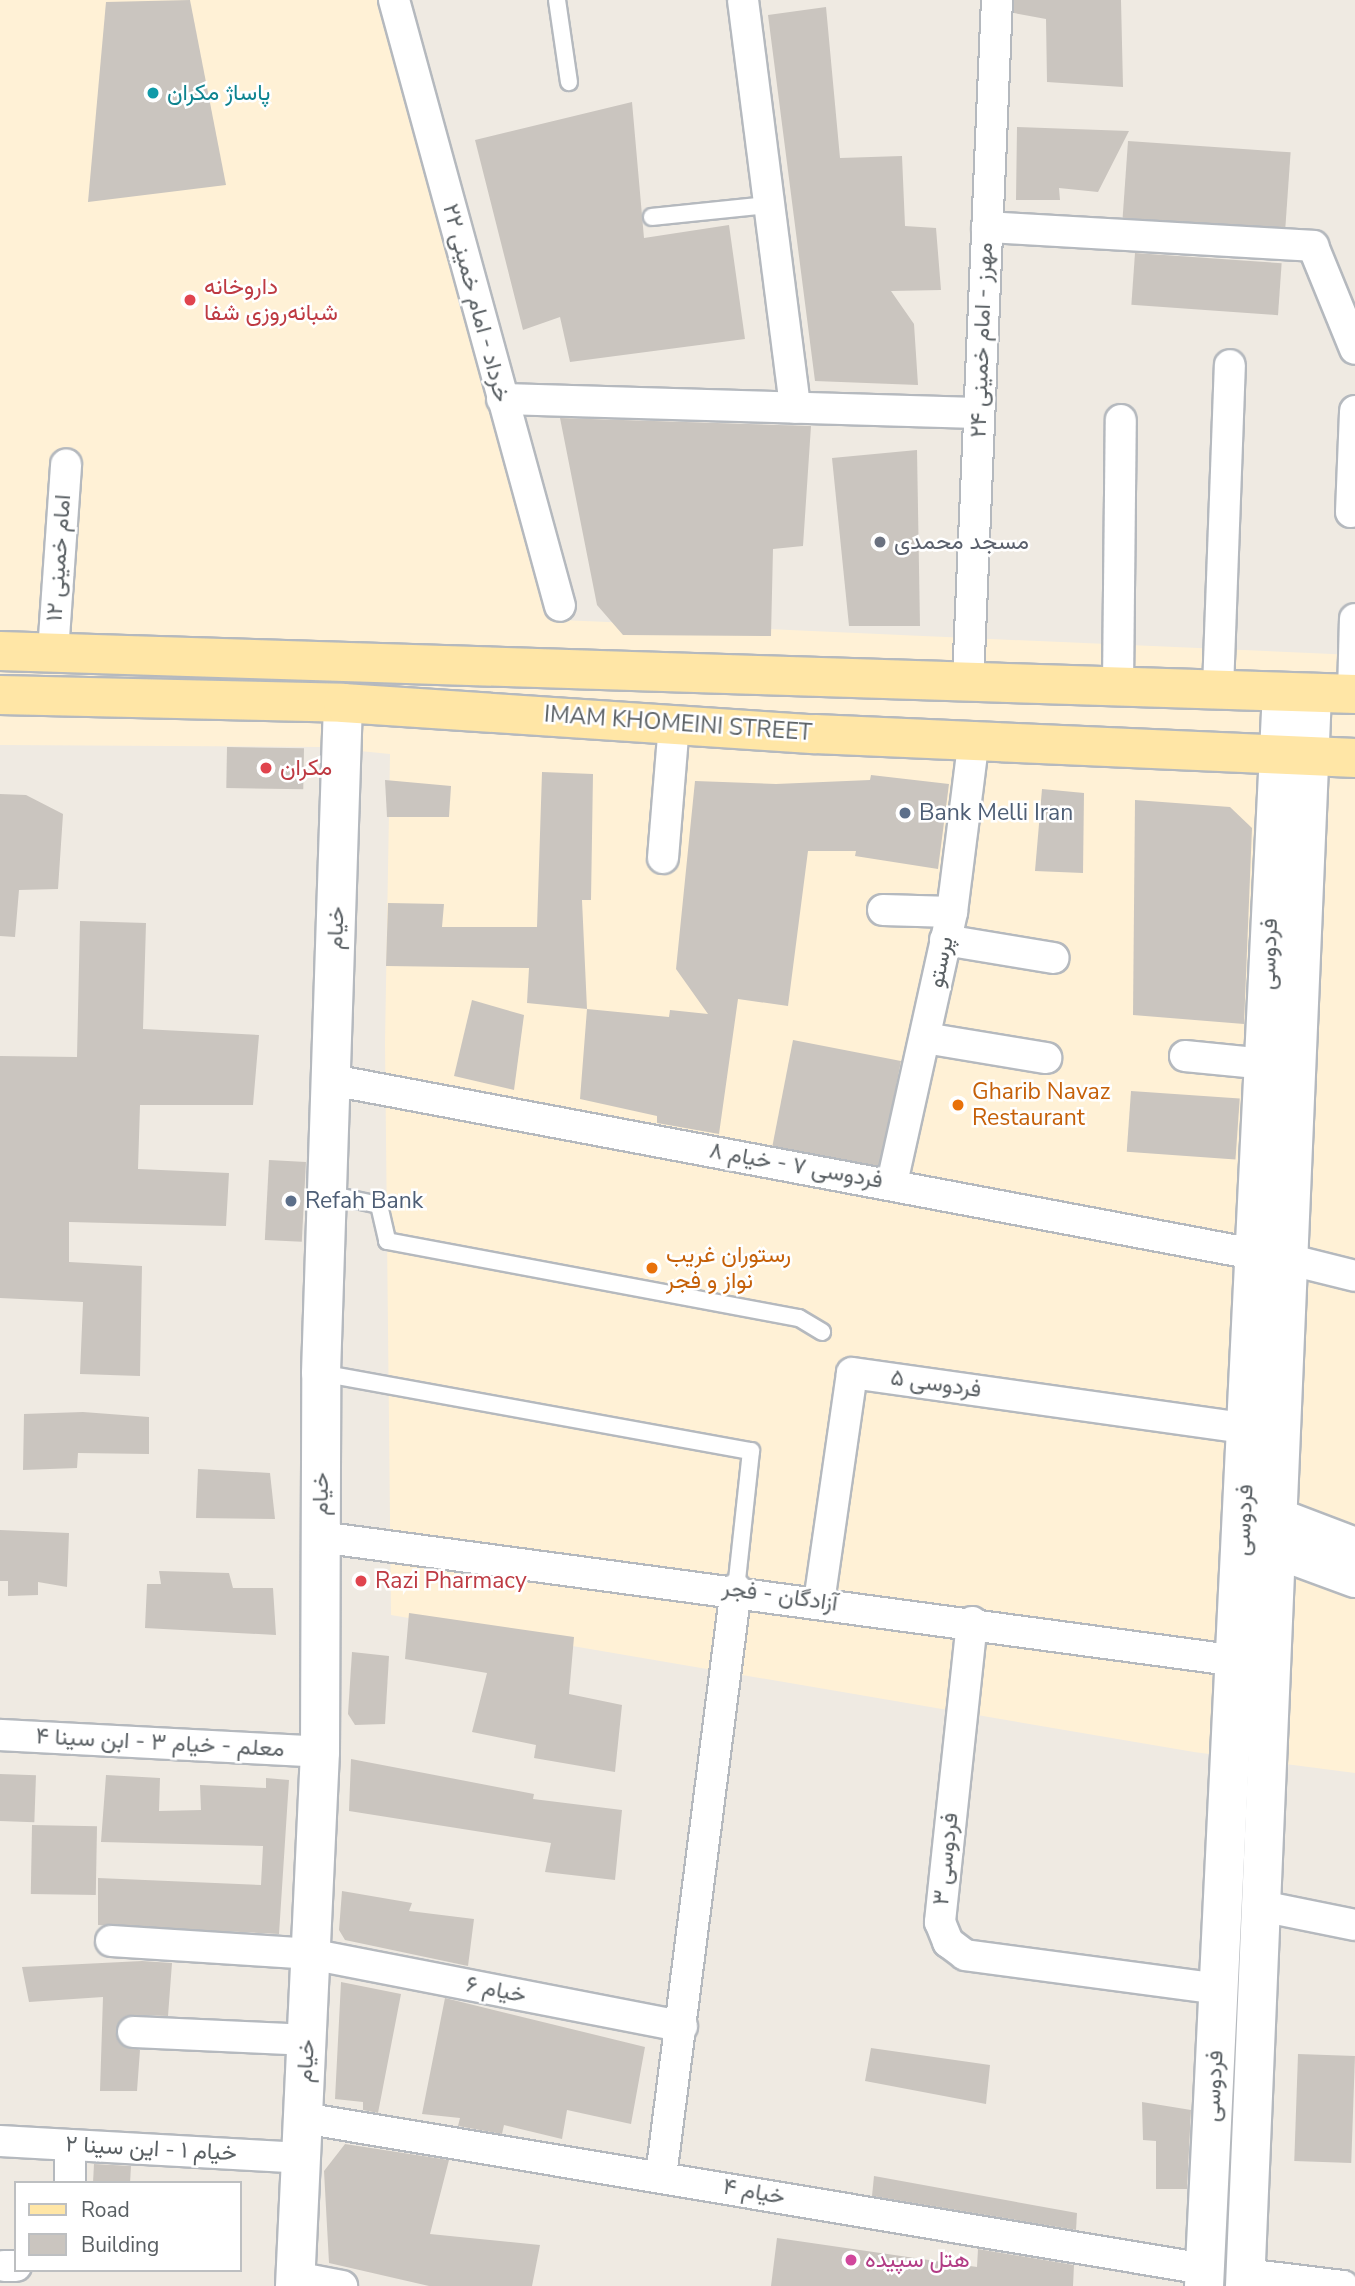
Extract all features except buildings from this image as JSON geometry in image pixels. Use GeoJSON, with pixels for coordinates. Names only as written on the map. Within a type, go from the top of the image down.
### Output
{"type":"FeatureCollection","features":[{"type":"Feature","properties":{"kind":"main road"},"geometry":{"type":"LineString","coordinates":[[0,651],[1354,694]]}},
{"type":"Feature","properties":{"kind":"main road","name":"IMAM KHOMEINI STREET"},"geometry":{"type":"LineString","coordinates":[[0,695],[343,702],[674,723],[1355,758]]}},
{"type":"Feature","properties":{"kind":"street","name":"خرداد - امام خمینی ۲۲"},"geometry":{"type":"LineString","coordinates":[[394,0],[560,606]]}},
{"type":"Feature","properties":{"kind":"street"},"geometry":{"type":"LineString","coordinates":[[743,0],[794,408]]}},
{"type":"Feature","properties":{"kind":"street","name":"مهرز - امام خمینی ۲۴"},"geometry":{"type":"LineString","coordinates":[[968,680],[997,0]]}},
{"type":"Feature","properties":{"kind":"street"},"geometry":{"type":"LineString","coordinates":[[987,228],[1313,246],[1355,349]]}},
{"type":"Feature","properties":{"kind":"street"},"geometry":{"type":"LineString","coordinates":[[1218,689],[1230,365]]}},
{"type":"Feature","properties":{"kind":"street"},"geometry":{"type":"LineString","coordinates":[[502,399],[979,413]]}},
{"type":"Feature","properties":{"kind":"street"},"geometry":{"type":"LineString","coordinates":[[1351,512],[1355,411]]}},
{"type":"Feature","properties":{"kind":"street"},"geometry":{"type":"LineString","coordinates":[[1118,685],[1121,420]]}},
{"type":"Feature","properties":{"kind":"street","name":"امام خمینی ۱۲"},"geometry":{"type":"LineString","coordinates":[[53,652],[66,464]]}},
{"type":"Feature","properties":{"kind":"street"},"geometry":{"type":"LineString","coordinates":[[1354,694],[1355,619]]}},
{"type":"Feature","properties":{"kind":"street"},"geometry":{"type":"LineString","coordinates":[[1294,755],[1297,692]]}},
{"type":"Feature","properties":{"kind":"street","name":"خیام"},"geometry":{"type":"LineString","coordinates":[[295,2281],[320,1752],[321,1373],[343,702]]}},
{"type":"Feature","properties":{"kind":"street"},"geometry":{"type":"LineString","coordinates":[[663,858],[674,723]]}},
{"type":"Feature","properties":{"kind":"street","name":"پرستو"},"geometry":{"type":"LineString","coordinates":[[892,1183],[949,926],[974,737]]}},
{"type":"Feature","properties":{"kind":"street","name":"فردوسی"},"geometry":{"type":"LineString","coordinates":[[1245,2280],[1276,1533],[1273,1257],[1265,1064],[1294,755]]}},
{"type":"Feature","properties":{"kind":"street","name":"فردوسی"},"geometry":{"type":"LineString","coordinates":[[1204,2278],[1248,1429],[1273,1257],[1294,755]]}},
{"type":"Feature","properties":{"kind":"street"},"geometry":{"type":"LineString","coordinates":[[883,910],[949,926],[1054,958]]}},
{"type":"Feature","properties":{"kind":"street"},"geometry":{"type":"LineString","coordinates":[[925,1038],[1046,1058]]}},
{"type":"Feature","properties":{"kind":"street"},"geometry":{"type":"LineString","coordinates":[[1185,1056],[1265,1064]]}},
{"type":"Feature","properties":{"kind":"street","name":"فردوسی ۷ - خیام ۸"},"geometry":{"type":"LineString","coordinates":[[332,1080],[892,1183],[1273,1257],[1355,1276]]}},
{"type":"Feature","properties":{"kind":"street","name":"فردوسی ۵"},"geometry":{"type":"LineString","coordinates":[[819,1602],[852,1373],[1248,1429]]}},
{"type":"Feature","properties":{"kind":"street"},"geometry":{"type":"LineString","coordinates":[[1276,1533],[1355,1547]]}},
{"type":"Feature","properties":{"kind":"street"},"geometry":{"type":"LineString","coordinates":[[1276,1533],[1355,1578]]}},
{"type":"Feature","properties":{"kind":"street","name":"آزادگان - فجر"},"geometry":{"type":"LineString","coordinates":[[320,1537],[736,1589],[1238,1661]]}},
{"type":"Feature","properties":{"kind":"street"},"geometry":{"type":"LineString","coordinates":[[661,2176],[736,1589]]}},
{"type":"Feature","properties":{"kind":"street","name":"فردوسی ۳"},"geometry":{"type":"LineString","coordinates":[[972,1622],[940,1922],[948,1942],[965,1955],[1219,1989]]}},
{"type":"Feature","properties":{"kind":"street","name":"معلم - خیام ۳ - ابن سینا ۴"},"geometry":{"type":"LineString","coordinates":[[0,1734],[320,1752]]}},
{"type":"Feature","properties":{"kind":"street"},"geometry":{"type":"LineString","coordinates":[[1261,1906],[1355,1925]]}},
{"type":"Feature","properties":{"kind":"street","name":"خیام ۶"},"geometry":{"type":"LineString","coordinates":[[111,1941],[310,1954],[682,2026]]}},
{"type":"Feature","properties":{"kind":"street"},"geometry":{"type":"LineString","coordinates":[[133,2032],[306,2040]]}},
{"type":"Feature","properties":{"kind":"street","name":"خیام ۴"},"geometry":{"type":"LineString","coordinates":[[303,2118],[661,2176],[1204,2278]]}},
{"type":"Feature","properties":{"kind":"street","name":"خیام ۱ - این سینا ۲"},"geometry":{"type":"LineString","coordinates":[[0,2140],[302,2158]]}},
{"type":"Feature","properties":{"kind":"street"},"geometry":{"type":"LineString","coordinates":[[70,2145],[70,2181]]}},
{"type":"Feature","properties":{"kind":"street"},"geometry":{"type":"LineString","coordinates":[[1245,2280],[1343,2286]]}},
{"type":"Feature","properties":{"kind":"street"},"geometry":{"type":"LineString","coordinates":[[295,2281],[342,2286]]}},
{"type":"Feature","properties":{"kind":"lane"},"geometry":{"type":"LineString","coordinates":[[557,0],[569,82]]}},
{"type":"Feature","properties":{"kind":"lane"},"geometry":{"type":"LineString","coordinates":[[652,218],[769,205]]}},
{"type":"Feature","properties":{"kind":"lane"},"geometry":{"type":"LineString","coordinates":[[328,1194],[379,1205],[387,1241],[785,1315],[822,1332]]}},
{"type":"Feature","properties":{"kind":"lane"},"geometry":{"type":"LineString","coordinates":[[321,1373],[751,1451],[736,1589]]}},
{"type":"Feature","properties":{"kind":"shaded area"},"geometry":{"type":"Polygon","coordinates":[[[0,0],[394,0],[562,620],[1355,655],[1355,1773],[1194,1752],[391,1615],[385,1043],[390,754],[319,747],[0,745],[0,0]]]}},
{"type":"Feature","properties":{"kind":"place","name":"پاساژ مکران"},"geometry":{"type":"Point","coordinates":[153,93]}},
{"type":"Feature","properties":{"kind":"place","name":"داروخانه شبانه‌روزی شفا"},"geometry":{"type":"Point","coordinates":[190,300]}},
{"type":"Feature","properties":{"kind":"place","name":"مسجد محمدی"},"geometry":{"type":"Point","coordinates":[880,542]}},
{"type":"Feature","properties":{"kind":"place","name":"مکران"},"geometry":{"type":"Point","coordinates":[266,768]}},
{"type":"Feature","properties":{"kind":"place","name":"Bank Melli Iran"},"geometry":{"type":"Point","coordinates":[905,813]}},
{"type":"Feature","properties":{"kind":"place","name":"Gharib Navaz Restaurant"},"geometry":{"type":"Point","coordinates":[958,1105]}},
{"type":"Feature","properties":{"kind":"place","name":"Refah Bank"},"geometry":{"type":"Point","coordinates":[291,1201]}},
{"type":"Feature","properties":{"kind":"place","name":"رستوران غریب نواز و فجر"},"geometry":{"type":"Point","coordinates":[652,1268]}},
{"type":"Feature","properties":{"kind":"place","name":"Razi Pharmacy"},"geometry":{"type":"Point","coordinates":[361,1581]}},
{"type":"Feature","properties":{"kind":"place","name":"هتل سپیده"},"geometry":{"type":"Point","coordinates":[851,2260]}}]}
